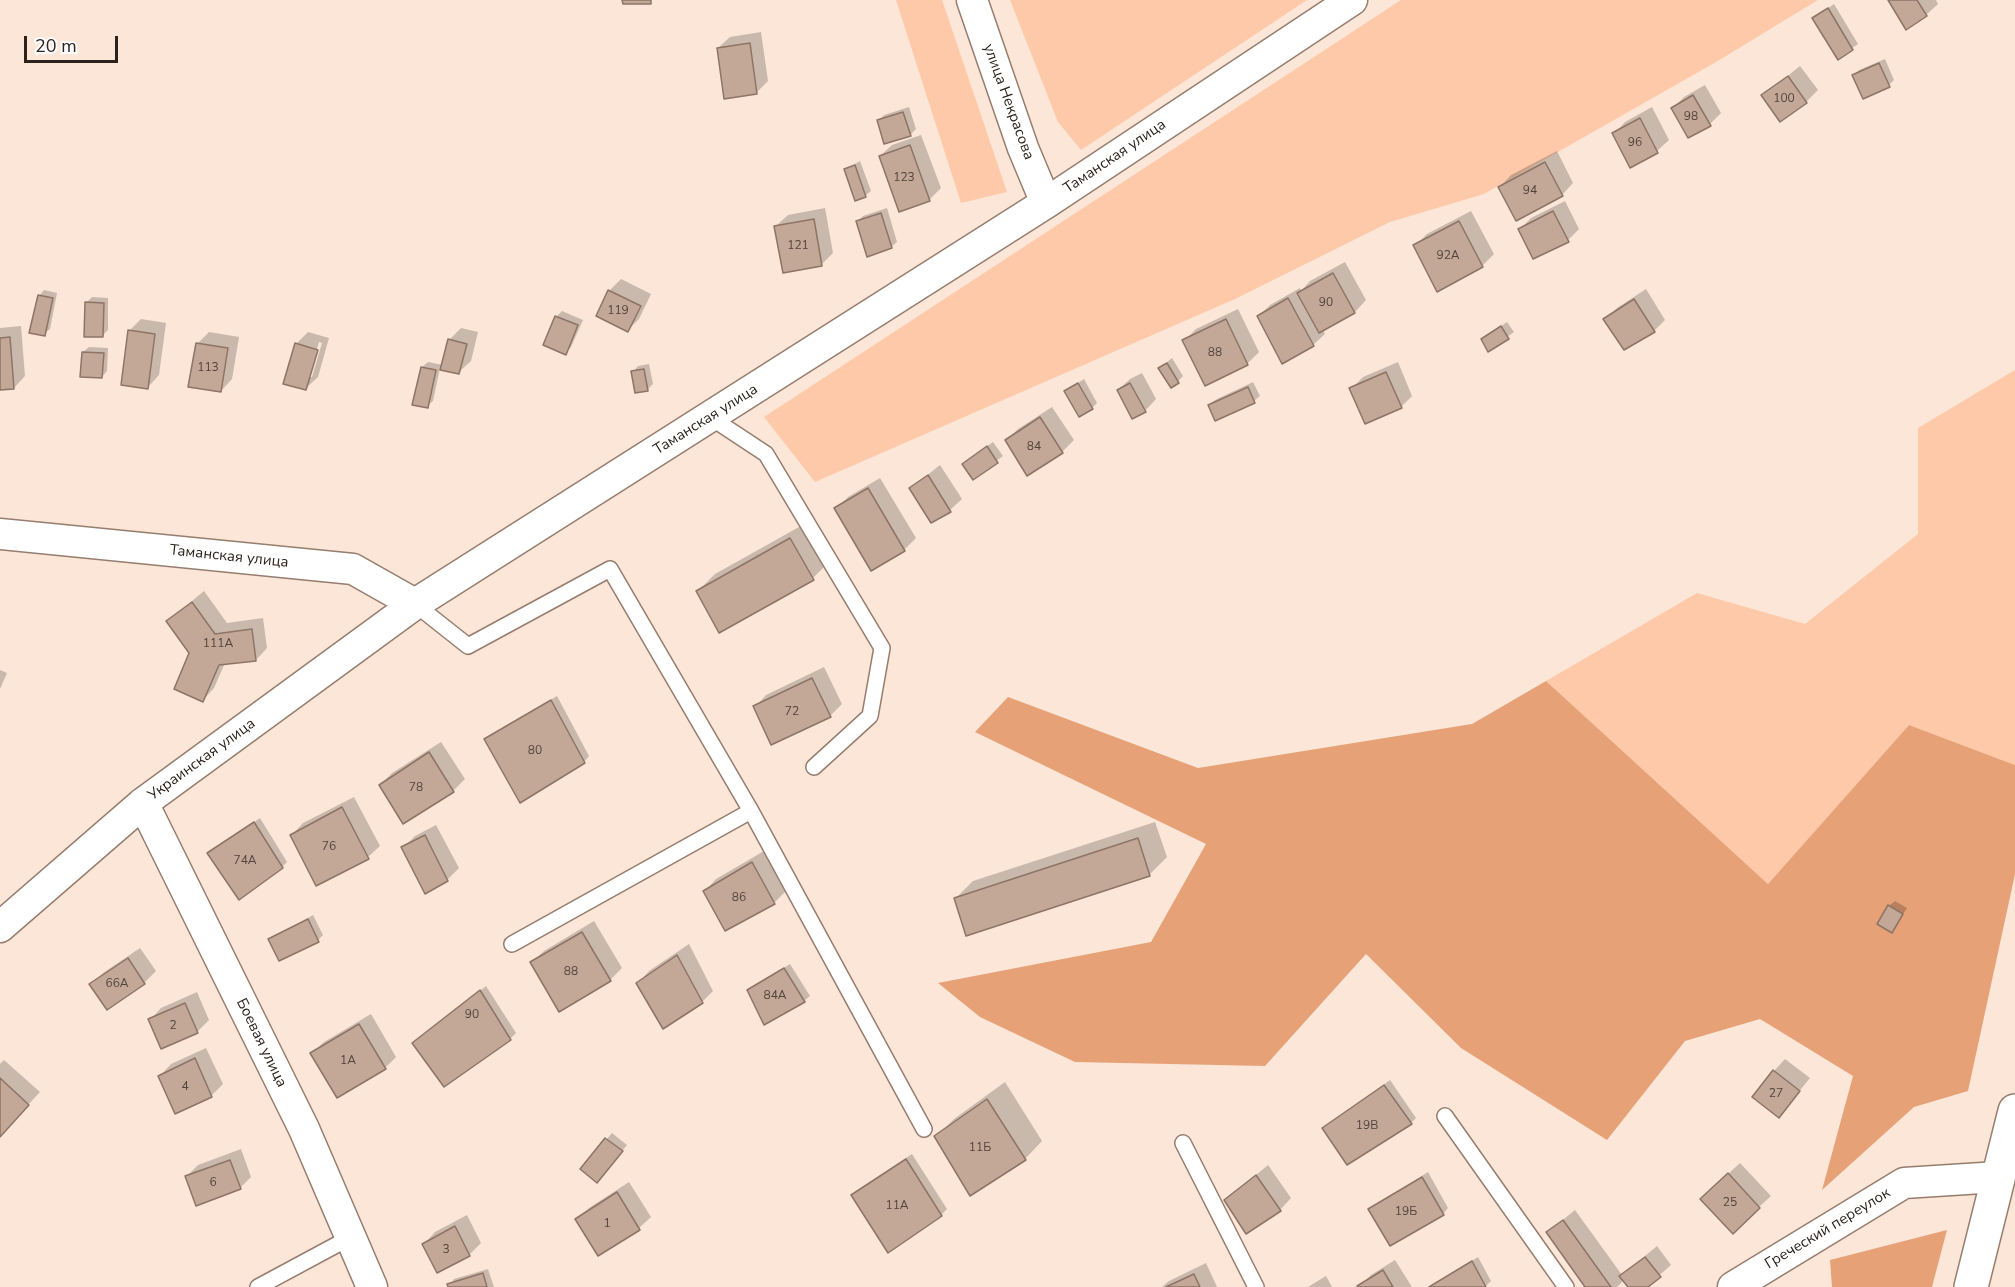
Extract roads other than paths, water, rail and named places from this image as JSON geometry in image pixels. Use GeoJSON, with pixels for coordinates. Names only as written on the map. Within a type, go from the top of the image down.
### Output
{"type":"FeatureCollection","features":[{"type":"Feature","properties":{"kind":"highway"},"geometry":{"type":"LineString","coordinates":[[1971,1287],[2015,1111]]}},
{"type":"Feature","properties":{"kind":"street","name":"улица Некрасова"},"geometry":{"type":"LineString","coordinates":[[972,0],[1023,148],[1046,202]]}},
{"type":"Feature","properties":{"kind":"street","name":"Таманская улица"},"geometry":{"type":"LineString","coordinates":[[0,534],[353,569],[415,604],[1046,202],[1352,0]]}},
{"type":"Feature","properties":{"kind":"street","name":"Украинская улица"},"geometry":{"type":"LineString","coordinates":[[0,927],[143,803],[415,604]]}},
{"type":"Feature","properties":{"kind":"street","name":"Боевая улица"},"geometry":{"type":"LineString","coordinates":[[143,803],[304,1129],[372,1287]]}},
{"type":"Feature","properties":{"kind":"street","name":"Греческий переулок"},"geometry":{"type":"LineString","coordinates":[[1733,1287],[1904,1183],[1998,1177]]}},
{"type":"Feature","properties":{"kind":"lane"},"geometry":{"type":"LineString","coordinates":[[710,417],[766,454],[882,648],[870,716],[814,767]]}},
{"type":"Feature","properties":{"kind":"lane"},"geometry":{"type":"LineString","coordinates":[[415,604],[468,646],[610,570],[751,811],[924,1129]]}},
{"type":"Feature","properties":{"kind":"lane"},"geometry":{"type":"LineString","coordinates":[[512,944],[751,811]]}},
{"type":"Feature","properties":{"kind":"lane"},"geometry":{"type":"LineString","coordinates":[[1445,1116],[1566,1287]]}},
{"type":"Feature","properties":{"kind":"lane"},"geometry":{"type":"LineString","coordinates":[[1183,1143],[1256,1287]]}},
{"type":"Feature","properties":{"kind":"lane"},"geometry":{"type":"LineString","coordinates":[[258,1287],[351,1237]]}}]}
